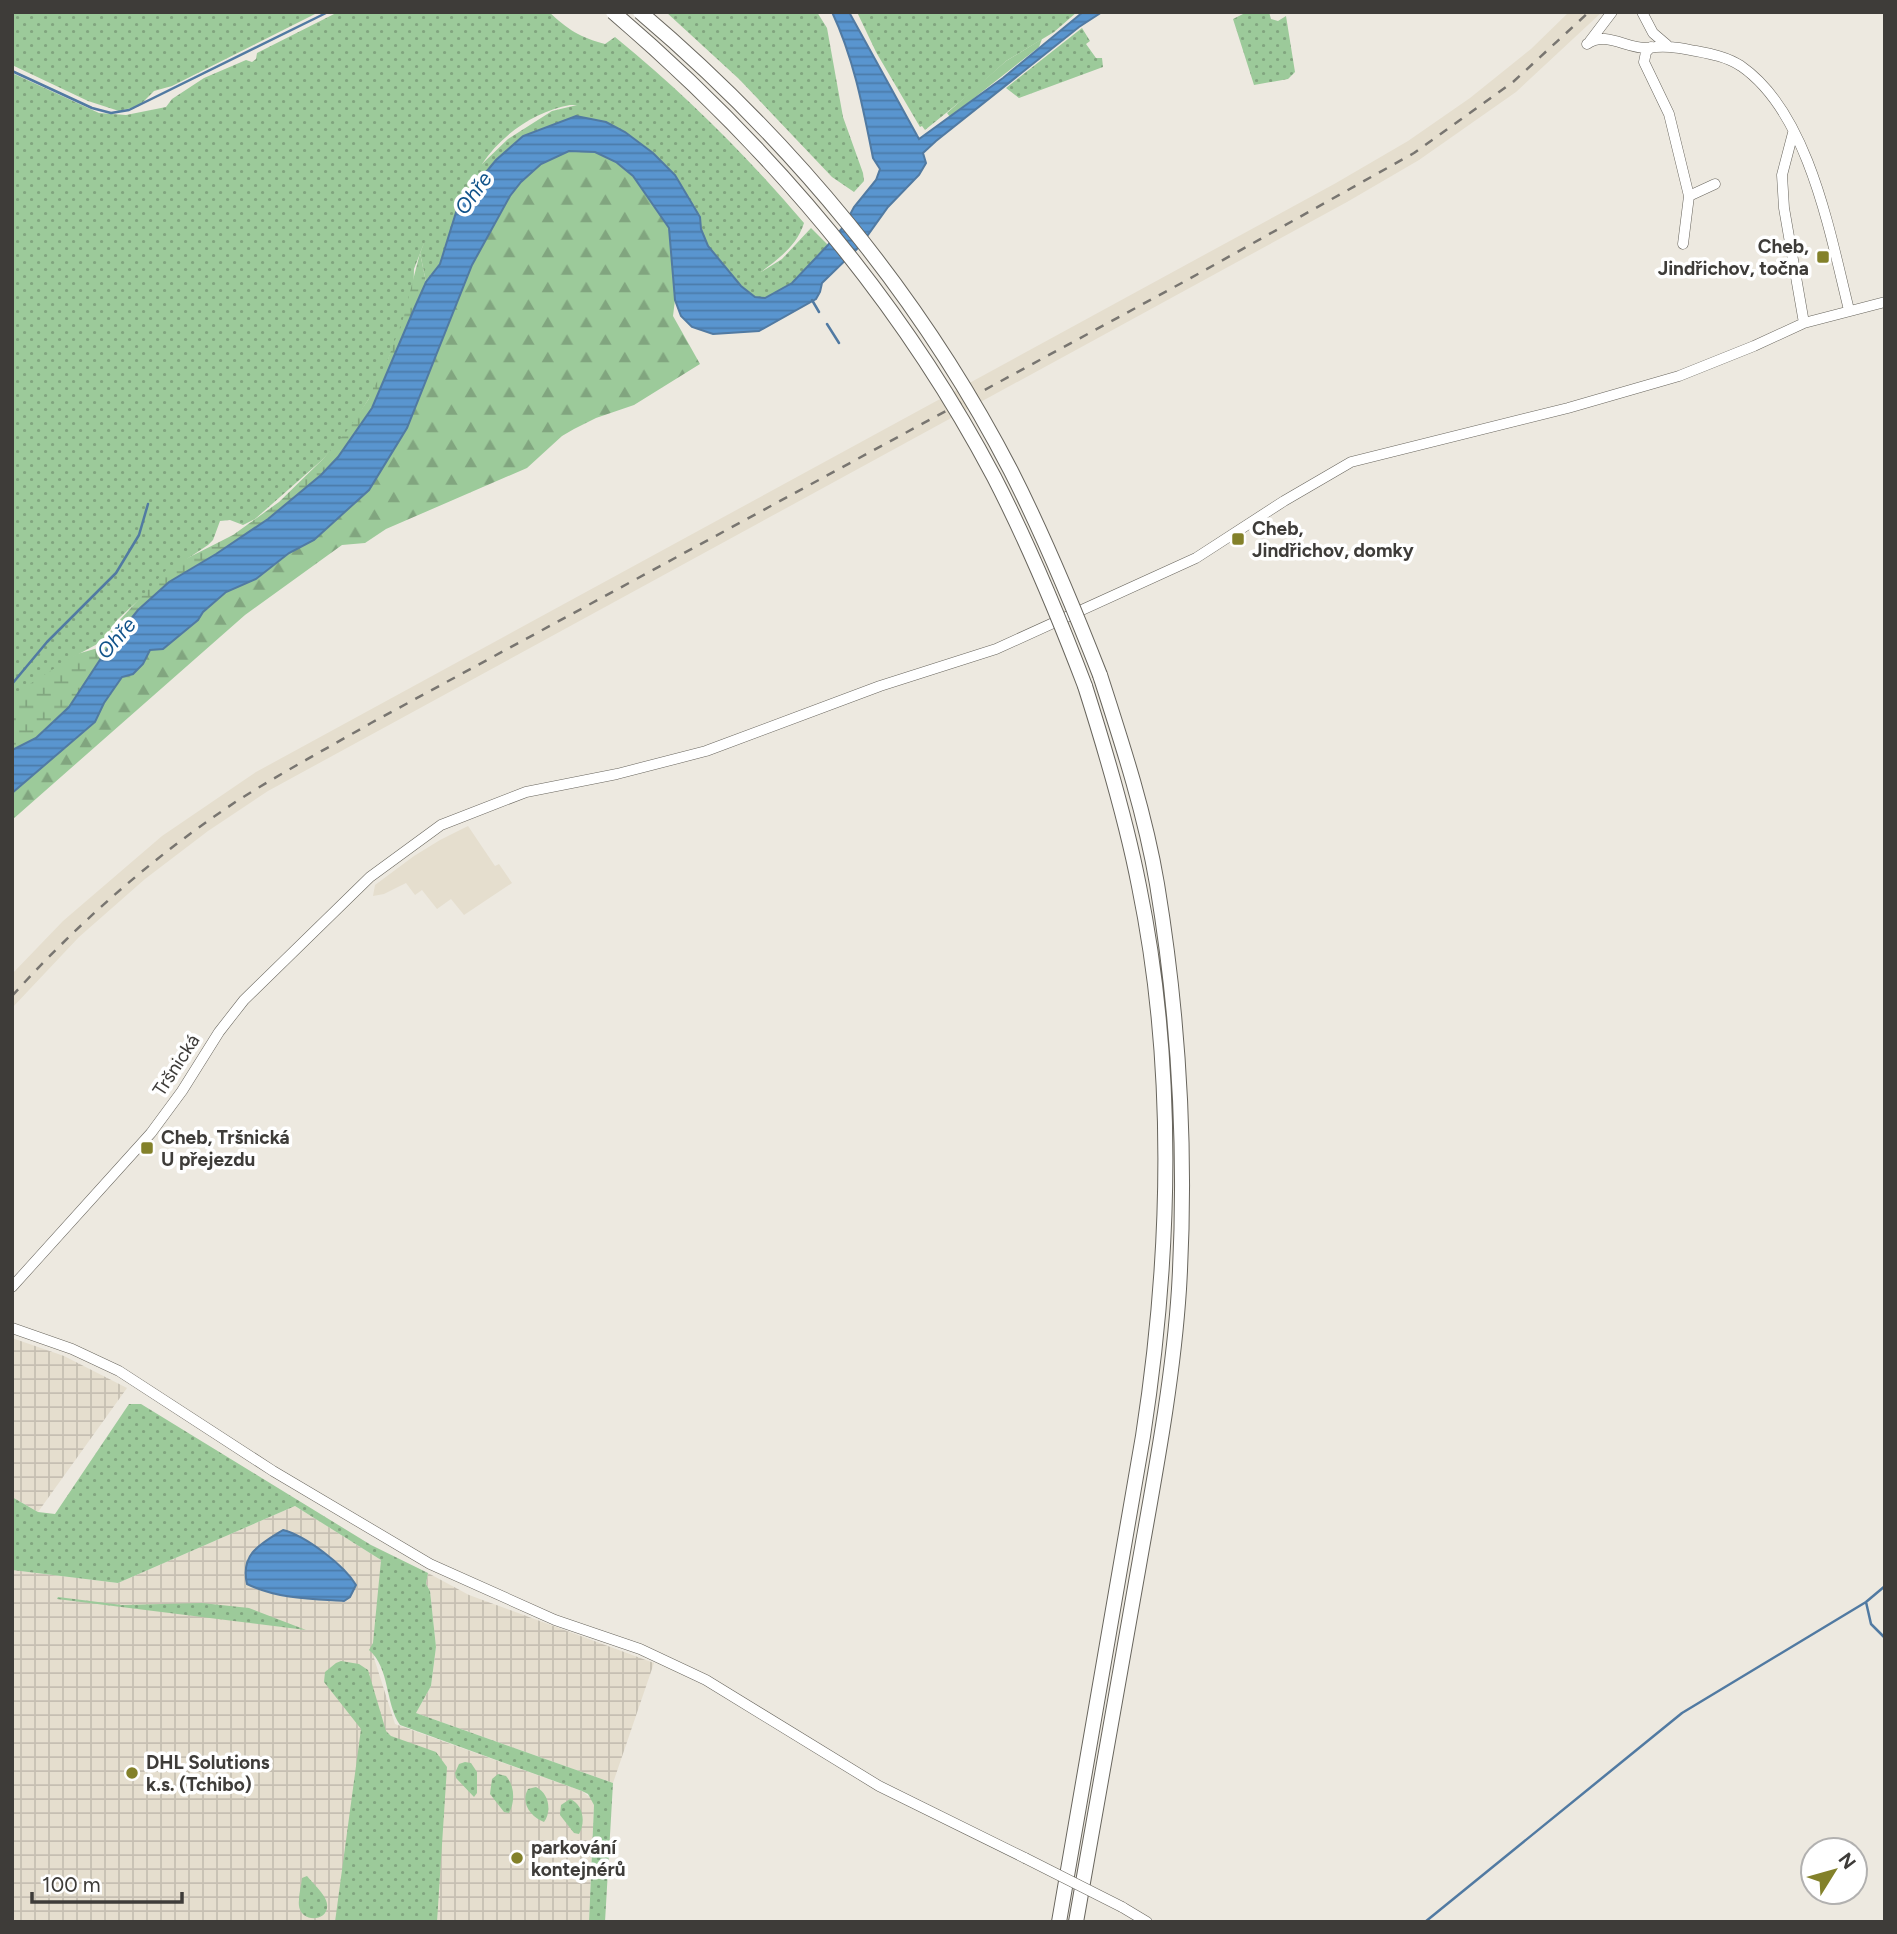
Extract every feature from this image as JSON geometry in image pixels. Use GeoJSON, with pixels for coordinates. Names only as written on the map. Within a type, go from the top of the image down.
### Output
{"type":"FeatureCollection","features":[{"type":"Feature","properties":{"kind":"highway"},"geometry":{"type":"LineString","coordinates":[[613,12],[715,103],[824,222],[896,317],[942,386],[994,477],[1043,580],[1085,686],[1128,836],[1140,888],[1155,984],[1166,1141],[1161,1290],[1149,1400],[1059,1922]]}},
{"type":"Feature","properties":{"kind":"highway"},"geometry":{"type":"LineString","coordinates":[[640,12],[728,92],[836,210],[907,302],[957,378],[1010,470],[1059,572],[1100,675],[1130,775],[1156,881],[1171,982],[1179,1066],[1182,1142],[1179,1290],[1160,1439],[1076,1922]]}},
{"type":"Feature","properties":{"kind":"street"},"geometry":{"type":"LineString","coordinates":[[1642,12],[1653,33],[1671,47]]}},
{"type":"Feature","properties":{"kind":"street"},"geometry":{"type":"LineString","coordinates":[[1612,13],[1589,43],[1606,39],[1625,45],[1671,47],[1715,55],[1740,65],[1775,101],[1817,184],[1849,310]]}},
{"type":"Feature","properties":{"kind":"street"},"geometry":{"type":"LineString","coordinates":[[1612,13],[1608,24],[1609,31],[1637,52],[1669,114],[1689,195],[1683,244]]}},
{"type":"Feature","properties":{"kind":"street"},"geometry":{"type":"LineString","coordinates":[[1645,66],[1645,55],[1651,47]]}},
{"type":"Feature","properties":{"kind":"street"},"geometry":{"type":"LineString","coordinates":[[1793,132],[1782,175],[1784,208],[1804,323]]}},
{"type":"Feature","properties":{"kind":"street"},"geometry":{"type":"LineString","coordinates":[[1689,195],[1715,184]]}},
{"type":"Feature","properties":{"kind":"street","name":"Tršnická"},"geometry":{"type":"LineString","coordinates":[[12,1287],[151,1133],[182,1091],[219,1032],[244,1000],[378,870],[441,825],[526,792],[617,774],[706,751],[880,686],[996,649],[1196,558],[1284,501],[1351,462],[1568,408],[1679,376],[1804,323],[1885,302]]}},
{"type":"Feature","properties":{"kind":"street"},"geometry":{"type":"LineString","coordinates":[[12,1328],[110,1365],[272,1471],[430,1564],[555,1620],[640,1648],[706,1680],[879,1786],[1025,1857],[1147,1922]]}},
{"type":"Feature","properties":{"kind":"shaded area"},"geometry":{"type":"Polygon","coordinates":[[[1569,12],[1602,12],[1516,92],[1419,160],[1347,202],[268,791],[208,831],[145,879],[79,937],[12,1008],[12,974],[63,921],[162,836],[256,772],[1336,183],[1408,141],[1470,98],[1531,49],[1569,12]]]}},
{"type":"Feature","properties":{"kind":"shaded area"},"geometry":{"type":"Polygon","coordinates":[[[468,826],[495,866],[499,864],[512,883],[464,915],[451,899],[437,909],[422,890],[415,895],[406,883],[384,894],[373,896],[375,885],[414,856],[468,826]]]}},
{"type":"Feature","properties":{"kind":"shaded area"},"geometry":{"type":"Polygon","coordinates":[[[12,1338],[64,1356],[127,1388],[38,1512],[12,1497],[12,1338]]]}},
{"type":"Feature","properties":{"kind":"shaded area"},"geometry":{"type":"Polygon","coordinates":[[[295,1506],[381,1560],[374,1658],[395,1724],[582,1791],[592,1799],[594,1805],[589,1922],[12,1922],[12,1570],[118,1583],[295,1506]]]}},
{"type":"Feature","properties":{"kind":"shaded area"},"geometry":{"type":"Polygon","coordinates":[[[428,1573],[469,1595],[654,1663],[613,1783],[416,1713],[431,1686],[436,1647],[430,1591],[426,1584],[428,1573]]]}},
{"type":"Feature","properties":{"kind":"green space"},"geometry":{"type":"Polygon","coordinates":[[[12,12],[319,12],[172,86],[154,91],[139,106],[119,111],[88,101],[12,65],[12,12]]]}},
{"type":"Feature","properties":{"kind":"green space"},"geometry":{"type":"Polygon","coordinates":[[[338,12],[549,12],[581,36],[605,44],[615,37],[714,126],[804,223],[792,245],[761,272],[782,259],[811,228],[828,245],[792,283],[765,298],[755,297],[741,286],[708,246],[701,229],[700,217],[675,175],[653,153],[625,132],[576,116],[523,136],[496,160],[458,206],[440,264],[426,282],[420,253],[414,269],[413,299],[378,384],[348,432],[322,460],[255,519],[243,525],[230,520],[220,521],[213,540],[175,567],[118,619],[101,642],[75,656],[12,701],[12,73],[99,113],[126,115],[166,107],[172,99],[204,78],[246,60],[252,62],[257,53],[338,12]],[[577,105],[557,108],[532,118],[499,143],[482,164],[508,139],[552,111],[577,105]]]}},
{"type":"Feature","properties":{"kind":"green space"},"geometry":{"type":"Polygon","coordinates":[[[666,12],[817,12],[827,28],[843,117],[864,181],[854,192],[832,177],[739,79],[666,12]]]}},
{"type":"Feature","properties":{"kind":"green space"},"geometry":{"type":"Polygon","coordinates":[[[857,12],[1077,12],[1054,32],[1006,61],[925,130],[920,127],[876,52],[857,12]]]}},
{"type":"Feature","properties":{"kind":"green space"},"geometry":{"type":"Polygon","coordinates":[[[1247,12],[1269,12],[1271,19],[1278,21],[1286,16],[1295,72],[1288,79],[1254,85],[1233,19],[1247,12]]]}},
{"type":"Feature","properties":{"kind":"green space"},"geometry":{"type":"Polygon","coordinates":[[[1082,28],[1090,41],[1086,44],[1096,58],[1102,58],[1103,67],[1019,98],[1006,88],[1082,28]]]}},
{"type":"Feature","properties":{"kind":"green space"},"geometry":{"type":"Polygon","coordinates":[[[1042,39],[1039,47],[950,117],[947,113],[1006,61],[1042,39]]]}},
{"type":"Feature","properties":{"kind":"green space"},"geometry":{"type":"Polygon","coordinates":[[[577,150],[595,152],[616,162],[633,176],[669,228],[675,300],[673,316],[700,364],[634,405],[596,418],[562,436],[527,468],[386,529],[365,543],[342,545],[245,615],[12,820],[12,793],[94,722],[122,677],[133,674],[143,664],[150,650],[163,649],[226,592],[256,579],[289,553],[314,540],[369,490],[407,428],[472,265],[510,196],[541,164],[577,150]]]}},
{"type":"Feature","properties":{"kind":"green space"},"geometry":{"type":"Polygon","coordinates":[[[420,253],[426,282],[372,408],[338,457],[321,475],[268,519],[190,569],[109,646],[69,707],[36,738],[12,750],[12,700],[25,687],[77,654],[98,648],[117,623],[168,568],[233,535],[279,502],[346,432],[368,400],[388,359],[403,319],[420,253]]]}},
{"type":"Feature","properties":{"kind":"green space"},"geometry":{"type":"Polygon","coordinates":[[[129,1404],[141,1404],[371,1545],[428,1573],[426,1584],[430,1591],[436,1647],[431,1686],[416,1713],[613,1783],[605,1922],[589,1922],[594,1805],[588,1794],[400,1725],[381,1666],[369,1650],[373,1643],[381,1560],[295,1506],[118,1583],[12,1570],[12,1497],[38,1512],[55,1514],[129,1404]]]}},
{"type":"Feature","properties":{"kind":"green space"},"geometry":{"type":"Polygon","coordinates":[[[57,1599],[122,1605],[202,1603],[249,1608],[306,1630],[57,1599]]]}},
{"type":"Feature","properties":{"kind":"green space"},"geometry":{"type":"Polygon","coordinates":[[[341,1661],[359,1664],[368,1670],[386,1731],[391,1736],[436,1752],[447,1767],[437,1922],[335,1922],[361,1729],[324,1682],[325,1672],[341,1661]]]}},
{"type":"Feature","properties":{"kind":"green space"},"geometry":{"type":"Polygon","coordinates":[[[471,1763],[477,1772],[477,1793],[474,1797],[456,1778],[459,1764],[471,1763]]]}},
{"type":"Feature","properties":{"kind":"green space"},"geometry":{"type":"Polygon","coordinates":[[[498,1774],[506,1776],[512,1789],[513,1799],[509,1813],[504,1812],[490,1794],[492,1779],[498,1774]]]}},
{"type":"Feature","properties":{"kind":"green space"},"geometry":{"type":"Polygon","coordinates":[[[536,1787],[544,1793],[548,1803],[544,1822],[531,1813],[526,1804],[528,1789],[536,1787]]]}},
{"type":"Feature","properties":{"kind":"green space"},"geometry":{"type":"Polygon","coordinates":[[[570,1799],[578,1805],[582,1814],[579,1834],[574,1833],[560,1815],[561,1805],[570,1799]]]}},
{"type":"Feature","properties":{"kind":"green space"},"geometry":{"type":"Polygon","coordinates":[[[307,1876],[323,1895],[327,1905],[326,1911],[317,1918],[306,1916],[299,1906],[302,1878],[307,1876]]]}},
{"type":"Feature","properties":{"kind":"water","name":"Ohře"},"geometry":{"type":"Polygon","coordinates":[[[832,12],[849,12],[919,139],[1003,78],[1083,12],[1102,12],[1079,27],[923,153],[926,163],[919,175],[888,207],[860,246],[822,283],[816,299],[759,331],[713,334],[692,327],[681,316],[675,300],[669,228],[633,176],[616,162],[595,152],[569,151],[541,164],[510,196],[472,265],[407,428],[369,490],[314,540],[289,553],[256,579],[226,592],[163,649],[150,650],[143,664],[133,674],[122,677],[95,722],[12,793],[12,750],[36,738],[69,707],[109,646],[138,610],[169,582],[268,519],[321,475],[338,457],[372,408],[426,282],[440,264],[458,206],[496,160],[523,136],[576,116],[606,122],[625,132],[653,153],[675,175],[700,217],[701,229],[708,246],[741,286],[755,297],[765,298],[792,283],[844,226],[854,207],[876,180],[880,169],[873,158],[852,66],[832,12]]]}},
{"type":"Feature","properties":{"kind":"water"},"geometry":{"type":"Polygon","coordinates":[[[283,1530],[313,1545],[343,1569],[356,1585],[350,1597],[344,1601],[295,1597],[271,1593],[247,1584],[246,1565],[249,1557],[260,1545],[283,1530]]]}},
{"type":"Feature","properties":{"kind":"waterway"},"geometry":{"type":"LineString","coordinates":[[12,71],[92,108],[111,113],[129,110],[328,12]]}},
{"type":"Feature","properties":{"kind":"waterway"},"geometry":{"type":"LineString","coordinates":[[812,300],[819,312]]}},
{"type":"Feature","properties":{"kind":"waterway"},"geometry":{"type":"LineString","coordinates":[[827,324],[839,343]]}},
{"type":"Feature","properties":{"kind":"waterway"},"geometry":{"type":"LineString","coordinates":[[12,684],[47,642],[116,573],[139,535],[148,504]]}},
{"type":"Feature","properties":{"kind":"waterway"},"geometry":{"type":"LineString","coordinates":[[1425,1922],[1682,1713],[1866,1602],[1885,1586]]}},
{"type":"Feature","properties":{"kind":"waterway"},"geometry":{"type":"LineString","coordinates":[[1866,1602],[1871,1624],[1885,1638]]}},
{"type":"Feature","properties":{"kind":"railway"},"geometry":{"type":"LineString","coordinates":[[12,996],[64,942],[119,891],[176,844],[237,801],[371,723],[1189,279],[1414,153],[1513,82],[1589,12]]}},
{"type":"Feature","properties":{"kind":"place","name":"Cheb, Jindřichov, točna"},"geometry":{"type":"Point","coordinates":[1823,257]}},
{"type":"Feature","properties":{"kind":"place","name":"Cheb, Jindřichov, domky"},"geometry":{"type":"Point","coordinates":[1238,539]}},
{"type":"Feature","properties":{"kind":"place","name":"Cheb, Tršnická U přejezdu"},"geometry":{"type":"Point","coordinates":[147,1148]}},
{"type":"Feature","properties":{"kind":"place","name":"DHL Solutions k.s. (Tchibo)"},"geometry":{"type":"Point","coordinates":[132,1773]}},
{"type":"Feature","properties":{"kind":"place","name":"parkování kontejnérů"},"geometry":{"type":"Point","coordinates":[517,1858]}}]}
